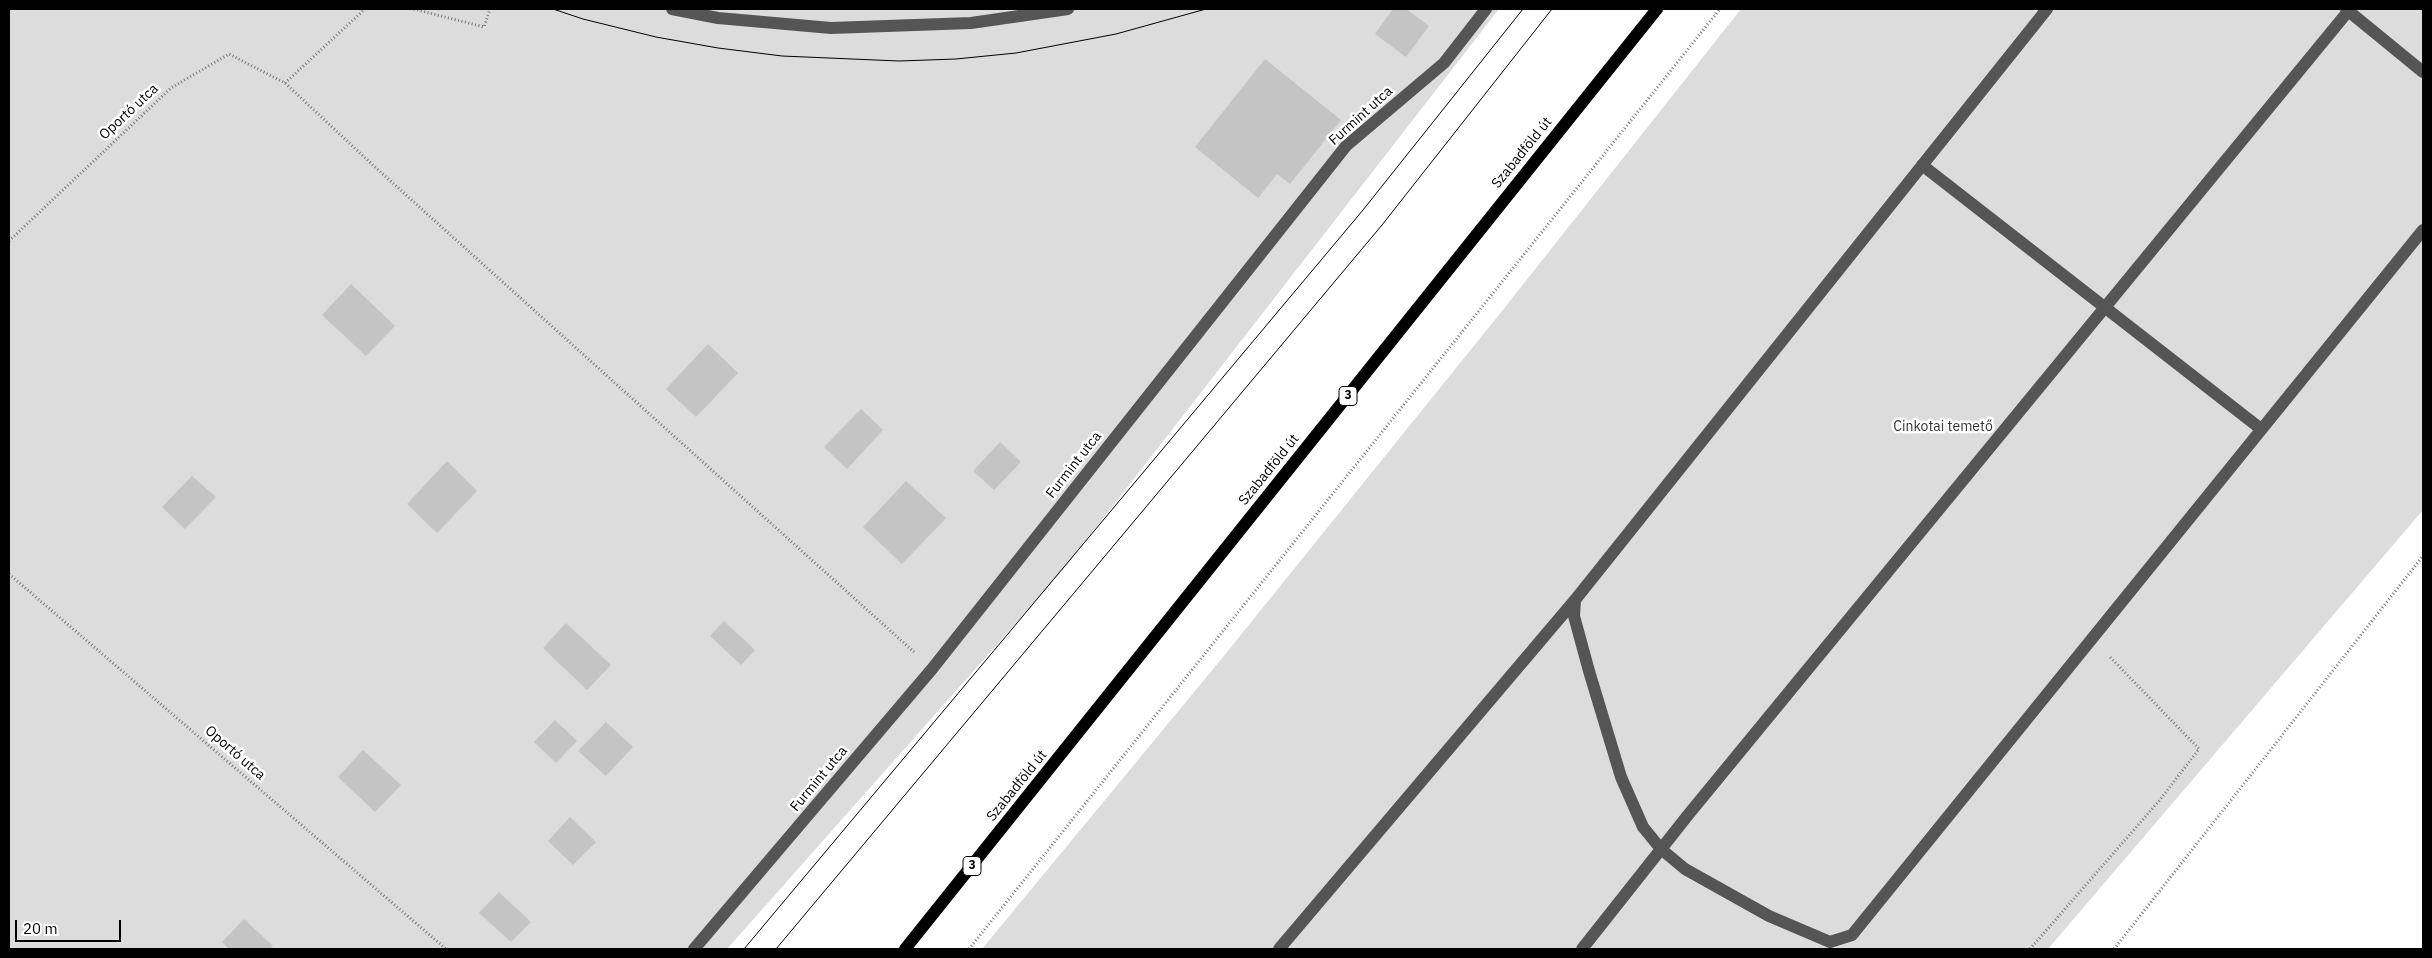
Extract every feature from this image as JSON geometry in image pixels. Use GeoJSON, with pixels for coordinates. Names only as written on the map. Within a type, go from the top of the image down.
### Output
{"type":"FeatureCollection","features":[{"type":"Feature","properties":{"kind":"main road","name":"Szabadföld út"},"geometry":{"type":"LineString","coordinates":[[905,949],[1657,9]]}},
{"type":"Feature","properties":{"kind":"street"},"geometry":{"type":"LineString","coordinates":[[672,9],[718,18],[830,28],[971,23],[1068,9]]}},
{"type":"Feature","properties":{"kind":"street","name":"Furmint utca"},"geometry":{"type":"LineString","coordinates":[[694,949],[932,669],[1346,146],[1444,63],[1486,9]]}},
{"type":"Feature","properties":{"kind":"street"},"geometry":{"type":"LineString","coordinates":[[1279,949],[1575,600],[2047,9]]}},
{"type":"Feature","properties":{"kind":"street"},"geometry":{"type":"LineString","coordinates":[[1582,949],[2348,9],[2423,72]]}},
{"type":"Feature","properties":{"kind":"street"},"geometry":{"type":"LineString","coordinates":[[1922,165],[2261,429]]}},
{"type":"Feature","properties":{"kind":"street"},"geometry":{"type":"LineString","coordinates":[[1575,600],[1574,616],[1621,777],[1643,827],[1661,850],[1685,869],[1769,916],[1830,942],[1852,935],[2423,230]]}},
{"type":"Feature","properties":{"kind":"path"},"geometry":{"type":"LineString","coordinates":[[365,9],[285,83],[376,168],[932,669]]}},
{"type":"Feature","properties":{"kind":"path"},"geometry":{"type":"LineString","coordinates":[[414,9],[484,27],[490,9]]}},
{"type":"Feature","properties":{"kind":"path"},"geometry":{"type":"LineString","coordinates":[[970,949],[1720,9]]}},
{"type":"Feature","properties":{"kind":"path","name":"Oportó utca"},"geometry":{"type":"LineString","coordinates":[[9,241],[171,88],[229,54],[285,83]]}},
{"type":"Feature","properties":{"kind":"path"},"geometry":{"type":"LineString","coordinates":[[2114,949],[2423,556]]}},
{"type":"Feature","properties":{"kind":"path","name":"Oportó utca"},"geometry":{"type":"LineString","coordinates":[[9,574],[446,949]]}},
{"type":"Feature","properties":{"kind":"path"},"geometry":{"type":"LineString","coordinates":[[2030,949],[2159,801],[2199,749],[2091,638]]}},
{"type":"Feature","properties":{"kind":"green space"},"geometry":{"type":"Polygon","coordinates":[[[9,9],[1499,9],[1063,570],[727,949],[9,949],[9,9]]]}},
{"type":"Feature","properties":{"kind":"green space","name":"Cinkotai temető"},"geometry":{"type":"Polygon","coordinates":[[[1741,9],[2423,9],[2423,510],[2048,949],[982,949],[1223,657],[1502,311],[1741,9]]]}},
{"type":"Feature","properties":{"kind":"building"},"geometry":{"type":"Polygon","coordinates":[[[1393,9],[1406,9],[1429,26],[1406,57],[1375,34],[1393,9]]]}},
{"type":"Feature","properties":{"kind":"building"},"geometry":{"type":"Polygon","coordinates":[[[1265,59],[1341,120],[1290,184],[1277,174],[1258,198],[1195,147],[1265,59]]]}},
{"type":"Feature","properties":{"kind":"building"},"geometry":{"type":"Polygon","coordinates":[[[351,284],[395,326],[366,356],[322,315],[351,284]]]}},
{"type":"Feature","properties":{"kind":"building"},"geometry":{"type":"Polygon","coordinates":[[[708,344],[738,373],[696,417],[666,389],[708,344]]]}},
{"type":"Feature","properties":{"kind":"building"},"geometry":{"type":"Polygon","coordinates":[[[861,409],[883,430],[847,469],[824,447],[861,409]]]}},
{"type":"Feature","properties":{"kind":"building"},"geometry":{"type":"Polygon","coordinates":[[[1000,442],[1021,462],[994,490],[973,471],[1000,442]]]}},
{"type":"Feature","properties":{"kind":"building"},"geometry":{"type":"Polygon","coordinates":[[[447,461],[477,491],[437,533],[407,504],[447,461]]]}},
{"type":"Feature","properties":{"kind":"building"},"geometry":{"type":"Polygon","coordinates":[[[192,476],[216,497],[185,529],[162,507],[192,476]]]}},
{"type":"Feature","properties":{"kind":"building"},"geometry":{"type":"Polygon","coordinates":[[[906,481],[946,518],[902,564],[863,527],[906,481]]]}},
{"type":"Feature","properties":{"kind":"building"},"geometry":{"type":"Polygon","coordinates":[[[724,621],[755,650],[741,665],[710,636],[724,621]]]}},
{"type":"Feature","properties":{"kind":"building"},"geometry":{"type":"Polygon","coordinates":[[[566,623],[611,665],[587,690],[543,648],[566,623]]]}},
{"type":"Feature","properties":{"kind":"building"},"geometry":{"type":"Polygon","coordinates":[[[555,720],[577,741],[556,763],[534,742],[555,720]]]}},
{"type":"Feature","properties":{"kind":"building"},"geometry":{"type":"Polygon","coordinates":[[[606,722],[633,747],[606,776],[578,751],[606,722]]]}},
{"type":"Feature","properties":{"kind":"building"},"geometry":{"type":"Polygon","coordinates":[[[363,750],[401,785],[375,812],[338,777],[363,750]]]}},
{"type":"Feature","properties":{"kind":"building"},"geometry":{"type":"Polygon","coordinates":[[[570,817],[596,842],[573,865],[548,841],[570,817]]]}},
{"type":"Feature","properties":{"kind":"building"},"geometry":{"type":"Polygon","coordinates":[[[499,892],[531,922],[511,942],[479,913],[499,892]]]}},
{"type":"Feature","properties":{"kind":"building"},"geometry":{"type":"Polygon","coordinates":[[[244,919],[273,946],[270,949],[229,949],[222,942],[244,919]]]}},
{"type":"Feature","properties":{"kind":"tram line"},"geometry":{"type":"LineString","coordinates":[[553,9],[583,19],[656,37],[718,48],[782,56],[899,61],[956,59],[1016,53],[1116,34],[1206,9]]}},
{"type":"Feature","properties":{"kind":"tram line"},"geometry":{"type":"LineString","coordinates":[[744,949],[1363,210],[1523,9]]}},
{"type":"Feature","properties":{"kind":"tram line"},"geometry":{"type":"LineString","coordinates":[[776,949],[1382,225],[1552,9]]}}]}
